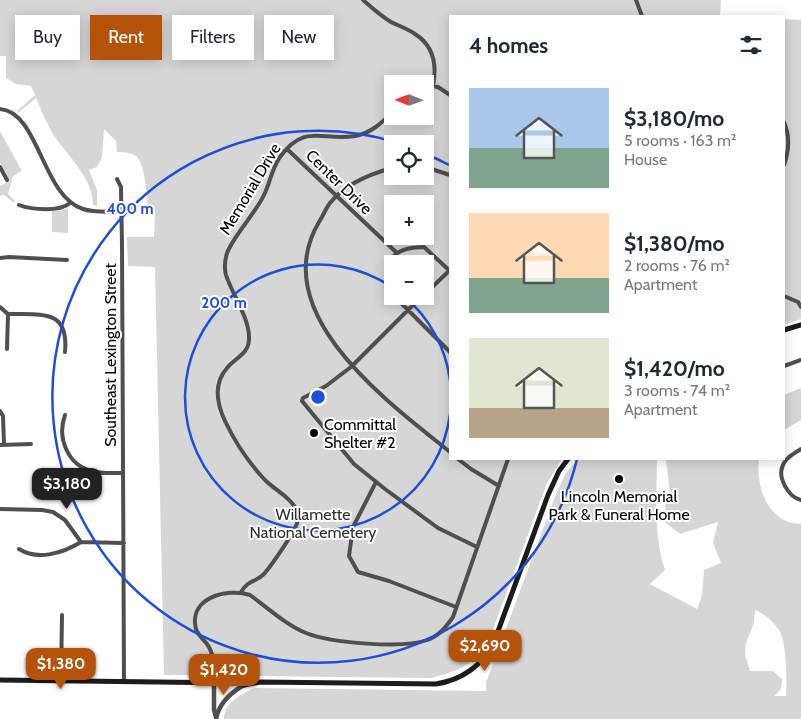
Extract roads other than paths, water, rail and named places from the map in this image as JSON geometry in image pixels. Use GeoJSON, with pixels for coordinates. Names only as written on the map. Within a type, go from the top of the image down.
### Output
{"type":"FeatureCollection","features":[{"type":"Feature","properties":{"kind":"main road"},"geometry":{"type":"LineString","coordinates":[[785,330],[801,325]]}},
{"type":"Feature","properties":{"kind":"main road"},"geometry":{"type":"LineString","coordinates":[[244,685],[260,682],[436,684],[454,680],[472,670],[487,655],[494,642],[548,495],[559,471],[567,460]]}},
{"type":"Feature","properties":{"kind":"main road"},"geometry":{"type":"LineString","coordinates":[[0,680],[236,683]]}},
{"type":"Feature","properties":{"kind":"street"},"geometry":{"type":"LineString","coordinates":[[363,0],[383,17],[414,33],[422,40],[430,50],[434,61],[433,75]]}},
{"type":"Feature","properties":{"kind":"street"},"geometry":{"type":"LineString","coordinates":[[636,0],[642,15]]}},
{"type":"Feature","properties":{"kind":"street"},"geometry":{"type":"LineString","coordinates":[[434,86],[449,94]]}},
{"type":"Feature","properties":{"kind":"street"},"geometry":{"type":"LineString","coordinates":[[0,109],[11,112],[22,120],[59,190],[70,203],[82,209],[121,212]]}},
{"type":"Feature","properties":{"kind":"street","name":"Memorial Drive"},"geometry":{"type":"LineString","coordinates":[[241,592],[246,584],[259,578],[268,568],[295,528],[298,518],[291,502],[266,481],[244,454],[229,430],[218,402],[218,389],[226,368],[246,350],[249,339],[245,322],[226,275],[225,261],[228,250],[258,206],[277,163],[287,149],[300,139],[313,135],[342,137],[362,135],[378,126],[384,120]]}},
{"type":"Feature","properties":{"kind":"street"},"geometry":{"type":"LineString","coordinates":[[785,126],[789,142],[785,161]]}},
{"type":"Feature","properties":{"kind":"street","name":"Center Drive"},"geometry":{"type":"LineString","coordinates":[[287,149],[396,253]]}},
{"type":"Feature","properties":{"kind":"street"},"geometry":{"type":"LineString","coordinates":[[0,168],[7,180]]}},
{"type":"Feature","properties":{"kind":"street"},"geometry":{"type":"LineString","coordinates":[[384,170],[373,173],[352,184],[330,202],[311,236],[306,254],[306,278],[311,304],[321,325],[335,346],[401,413],[449,451]]}},
{"type":"Feature","properties":{"kind":"street"},"geometry":{"type":"LineString","coordinates":[[434,170],[449,175]]}},
{"type":"Feature","properties":{"kind":"street","name":"Southeast Lexington Street"},"geometry":{"type":"LineString","coordinates":[[117,179],[121,187],[124,681]]}},
{"type":"Feature","properties":{"kind":"street"},"geometry":{"type":"LineString","coordinates":[[19,206],[25,208],[59,209],[66,207],[70,203]]}},
{"type":"Feature","properties":{"kind":"street"},"geometry":{"type":"LineString","coordinates":[[396,253],[412,247],[424,247],[449,270]]}},
{"type":"Feature","properties":{"kind":"street"},"geometry":{"type":"LineString","coordinates":[[0,258],[55,258],[67,260]]}},
{"type":"Feature","properties":{"kind":"street"},"geometry":{"type":"LineString","coordinates":[[434,286],[449,272]]}},
{"type":"Feature","properties":{"kind":"street"},"geometry":{"type":"LineString","coordinates":[[785,296],[798,302],[801,307]]}},
{"type":"Feature","properties":{"kind":"street"},"geometry":{"type":"LineString","coordinates":[[403,305],[449,351]]}},
{"type":"Feature","properties":{"kind":"street"},"geometry":{"type":"LineString","coordinates":[[413,305],[352,364],[326,386],[303,398],[302,401],[354,464],[438,528],[477,547]]}},
{"type":"Feature","properties":{"kind":"street"},"geometry":{"type":"LineString","coordinates":[[0,307],[8,314],[42,315],[55,319],[60,323],[65,333],[64,352]]}},
{"type":"Feature","properties":{"kind":"street"},"geometry":{"type":"LineString","coordinates":[[7,349],[8,314]]}},
{"type":"Feature","properties":{"kind":"street"},"geometry":{"type":"LineString","coordinates":[[785,366],[801,360]]}},
{"type":"Feature","properties":{"kind":"street"},"geometry":{"type":"LineString","coordinates":[[0,410],[3,416],[2,444],[31,444]]}},
{"type":"Feature","properties":{"kind":"street"},"geometry":{"type":"LineString","coordinates":[[65,415],[62,429],[63,443],[73,459],[93,472],[123,473]]}},
{"type":"Feature","properties":{"kind":"street"},"geometry":{"type":"LineString","coordinates":[[801,450],[787,459],[782,471],[783,480],[790,492],[797,499],[801,500]]}},
{"type":"Feature","properties":{"kind":"street"},"geometry":{"type":"LineString","coordinates":[[459,460],[499,486]]}},
{"type":"Feature","properties":{"kind":"street"},"geometry":{"type":"LineString","coordinates":[[216,719],[212,653],[196,629],[195,621],[197,612],[207,599],[225,592],[241,592],[250,595],[286,622],[306,633],[328,639],[353,642],[407,643],[428,640],[441,632],[453,617],[508,460]]}},
{"type":"Feature","properties":{"kind":"street"},"geometry":{"type":"LineString","coordinates":[[376,482],[353,527],[349,556],[358,572],[397,584],[456,607]]}},
{"type":"Feature","properties":{"kind":"street"},"geometry":{"type":"LineString","coordinates":[[0,509],[53,512],[64,520],[81,542]]}},
{"type":"Feature","properties":{"kind":"street"},"geometry":{"type":"LineString","coordinates":[[19,549],[27,554],[48,554],[69,549],[81,542],[124,543]]}},
{"type":"Feature","properties":{"kind":"street"},"geometry":{"type":"LineString","coordinates":[[61,680],[62,615]]}},
{"type":"Feature","properties":{"kind":"street"},"geometry":{"type":"LineString","coordinates":[[236,683],[244,685]]}},
{"type":"Feature","properties":{"kind":"street"},"geometry":{"type":"LineString","coordinates":[[216,719],[218,709],[226,699],[244,685]]}},
{"type":"Feature","properties":{"kind":"place","name":"Committal Shelter #2"},"geometry":{"type":"Point","coordinates":[314,433]}},
{"type":"Feature","properties":{"kind":"place","name":"Lincoln Memorial Park & Funeral Home"},"geometry":{"type":"Point","coordinates":[619,479]}},
{"type":"Feature","properties":{"kind":"park label","name":"Willamette National Cemetery"},"geometry":{"type":"Point","coordinates":[313,523]}}]}
